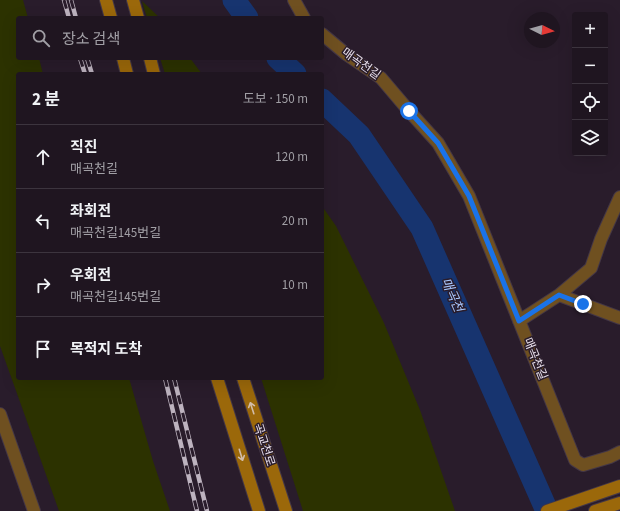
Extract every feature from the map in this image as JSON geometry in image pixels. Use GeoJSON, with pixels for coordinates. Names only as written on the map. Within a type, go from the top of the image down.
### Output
{"type":"FeatureCollection","features":[{"type":"Feature","properties":{"kind":"main road"},"geometry":{"type":"LineString","coordinates":[[106,0],[110,16]]}},
{"type":"Feature","properties":{"kind":"main road"},"geometry":{"type":"LineString","coordinates":[[133,0],[137,16]]}},
{"type":"Feature","properties":{"kind":"main road"},"geometry":{"type":"LineString","coordinates":[[124,60],[126,72]]}},
{"type":"Feature","properties":{"kind":"main road"},"geometry":{"type":"LineString","coordinates":[[150,60],[154,72]]}},
{"type":"Feature","properties":{"kind":"main road","name":"곡교천로"},"geometry":{"type":"LineString","coordinates":[[218,380],[259,511]]}},
{"type":"Feature","properties":{"kind":"main road","name":"곡교천로"},"geometry":{"type":"LineString","coordinates":[[244,380],[286,511]]}},
{"type":"Feature","properties":{"kind":"main road"},"geometry":{"type":"LineString","coordinates":[[547,511],[620,486]]}},
{"type":"Feature","properties":{"kind":"street"},"geometry":{"type":"LineString","coordinates":[[294,0],[303,16]]}},
{"type":"Feature","properties":{"kind":"street","name":"매곡천길"},"geometry":{"type":"LineString","coordinates":[[324,36],[346,54],[381,78],[438,143],[469,196],[575,460],[583,465],[610,457],[620,452]]}},
{"type":"Feature","properties":{"kind":"street"},"geometry":{"type":"LineString","coordinates":[[519,321],[559,295],[592,268],[601,239],[620,197]]}},
{"type":"Feature","properties":{"kind":"street"},"geometry":{"type":"LineString","coordinates":[[559,295],[620,318]]}},
{"type":"Feature","properties":{"kind":"street"},"geometry":{"type":"LineString","coordinates":[[0,414],[34,511]]}},
{"type":"Feature","properties":{"kind":"green space"},"geometry":{"type":"Polygon","coordinates":[[[0,0],[23,0],[27,16],[16,16],[16,60],[40,60],[42,72],[16,72],[16,380],[130,380],[153,461],[170,511],[59,511],[0,346],[0,0]]]}},
{"type":"Feature","properties":{"kind":"green space"},"geometry":{"type":"Polygon","coordinates":[[[142,1],[158,16],[146,16],[142,1]]]}},
{"type":"Feature","properties":{"kind":"green space"},"geometry":{"type":"Polygon","coordinates":[[[161,60],[192,60],[200,72],[164,72],[161,60]]]}},
{"type":"Feature","properties":{"kind":"green space"},"geometry":{"type":"Polygon","coordinates":[[[324,209],[336,226],[384,323],[420,410],[455,511],[303,511],[262,380],[324,380],[324,209]]]}},
{"type":"Feature","properties":{"kind":"waterway","name":"매곡천"},"geometry":{"type":"LineString","coordinates":[[234,0],[246,16]]}},
{"type":"Feature","properties":{"kind":"waterway","name":"매곡천"},"geometry":{"type":"LineString","coordinates":[[280,60],[293,72]]}},
{"type":"Feature","properties":{"kind":"waterway","name":"매곡천"},"geometry":{"type":"LineString","coordinates":[[324,102],[359,135],[422,228],[547,511]]}},
{"type":"Feature","properties":{"kind":"railway"},"geometry":{"type":"LineString","coordinates":[[64,0],[68,16]]}},
{"type":"Feature","properties":{"kind":"railway"},"geometry":{"type":"LineString","coordinates":[[71,0],[75,16]]}},
{"type":"Feature","properties":{"kind":"railway"},"geometry":{"type":"LineString","coordinates":[[81,60],[84,72]]}},
{"type":"Feature","properties":{"kind":"railway"},"geometry":{"type":"LineString","coordinates":[[88,60],[91,72]]}},
{"type":"Feature","properties":{"kind":"railway"},"geometry":{"type":"LineString","coordinates":[[165,380],[197,511]]}},
{"type":"Feature","properties":{"kind":"railway"},"geometry":{"type":"LineString","coordinates":[[174,380],[207,511]]}},
{"type":"Feature","properties":{"kind":"route"},"geometry":{"type":"LineString","coordinates":[[409,111],[438,143],[469,196],[519,321],[559,295],[583,304]]}}]}
